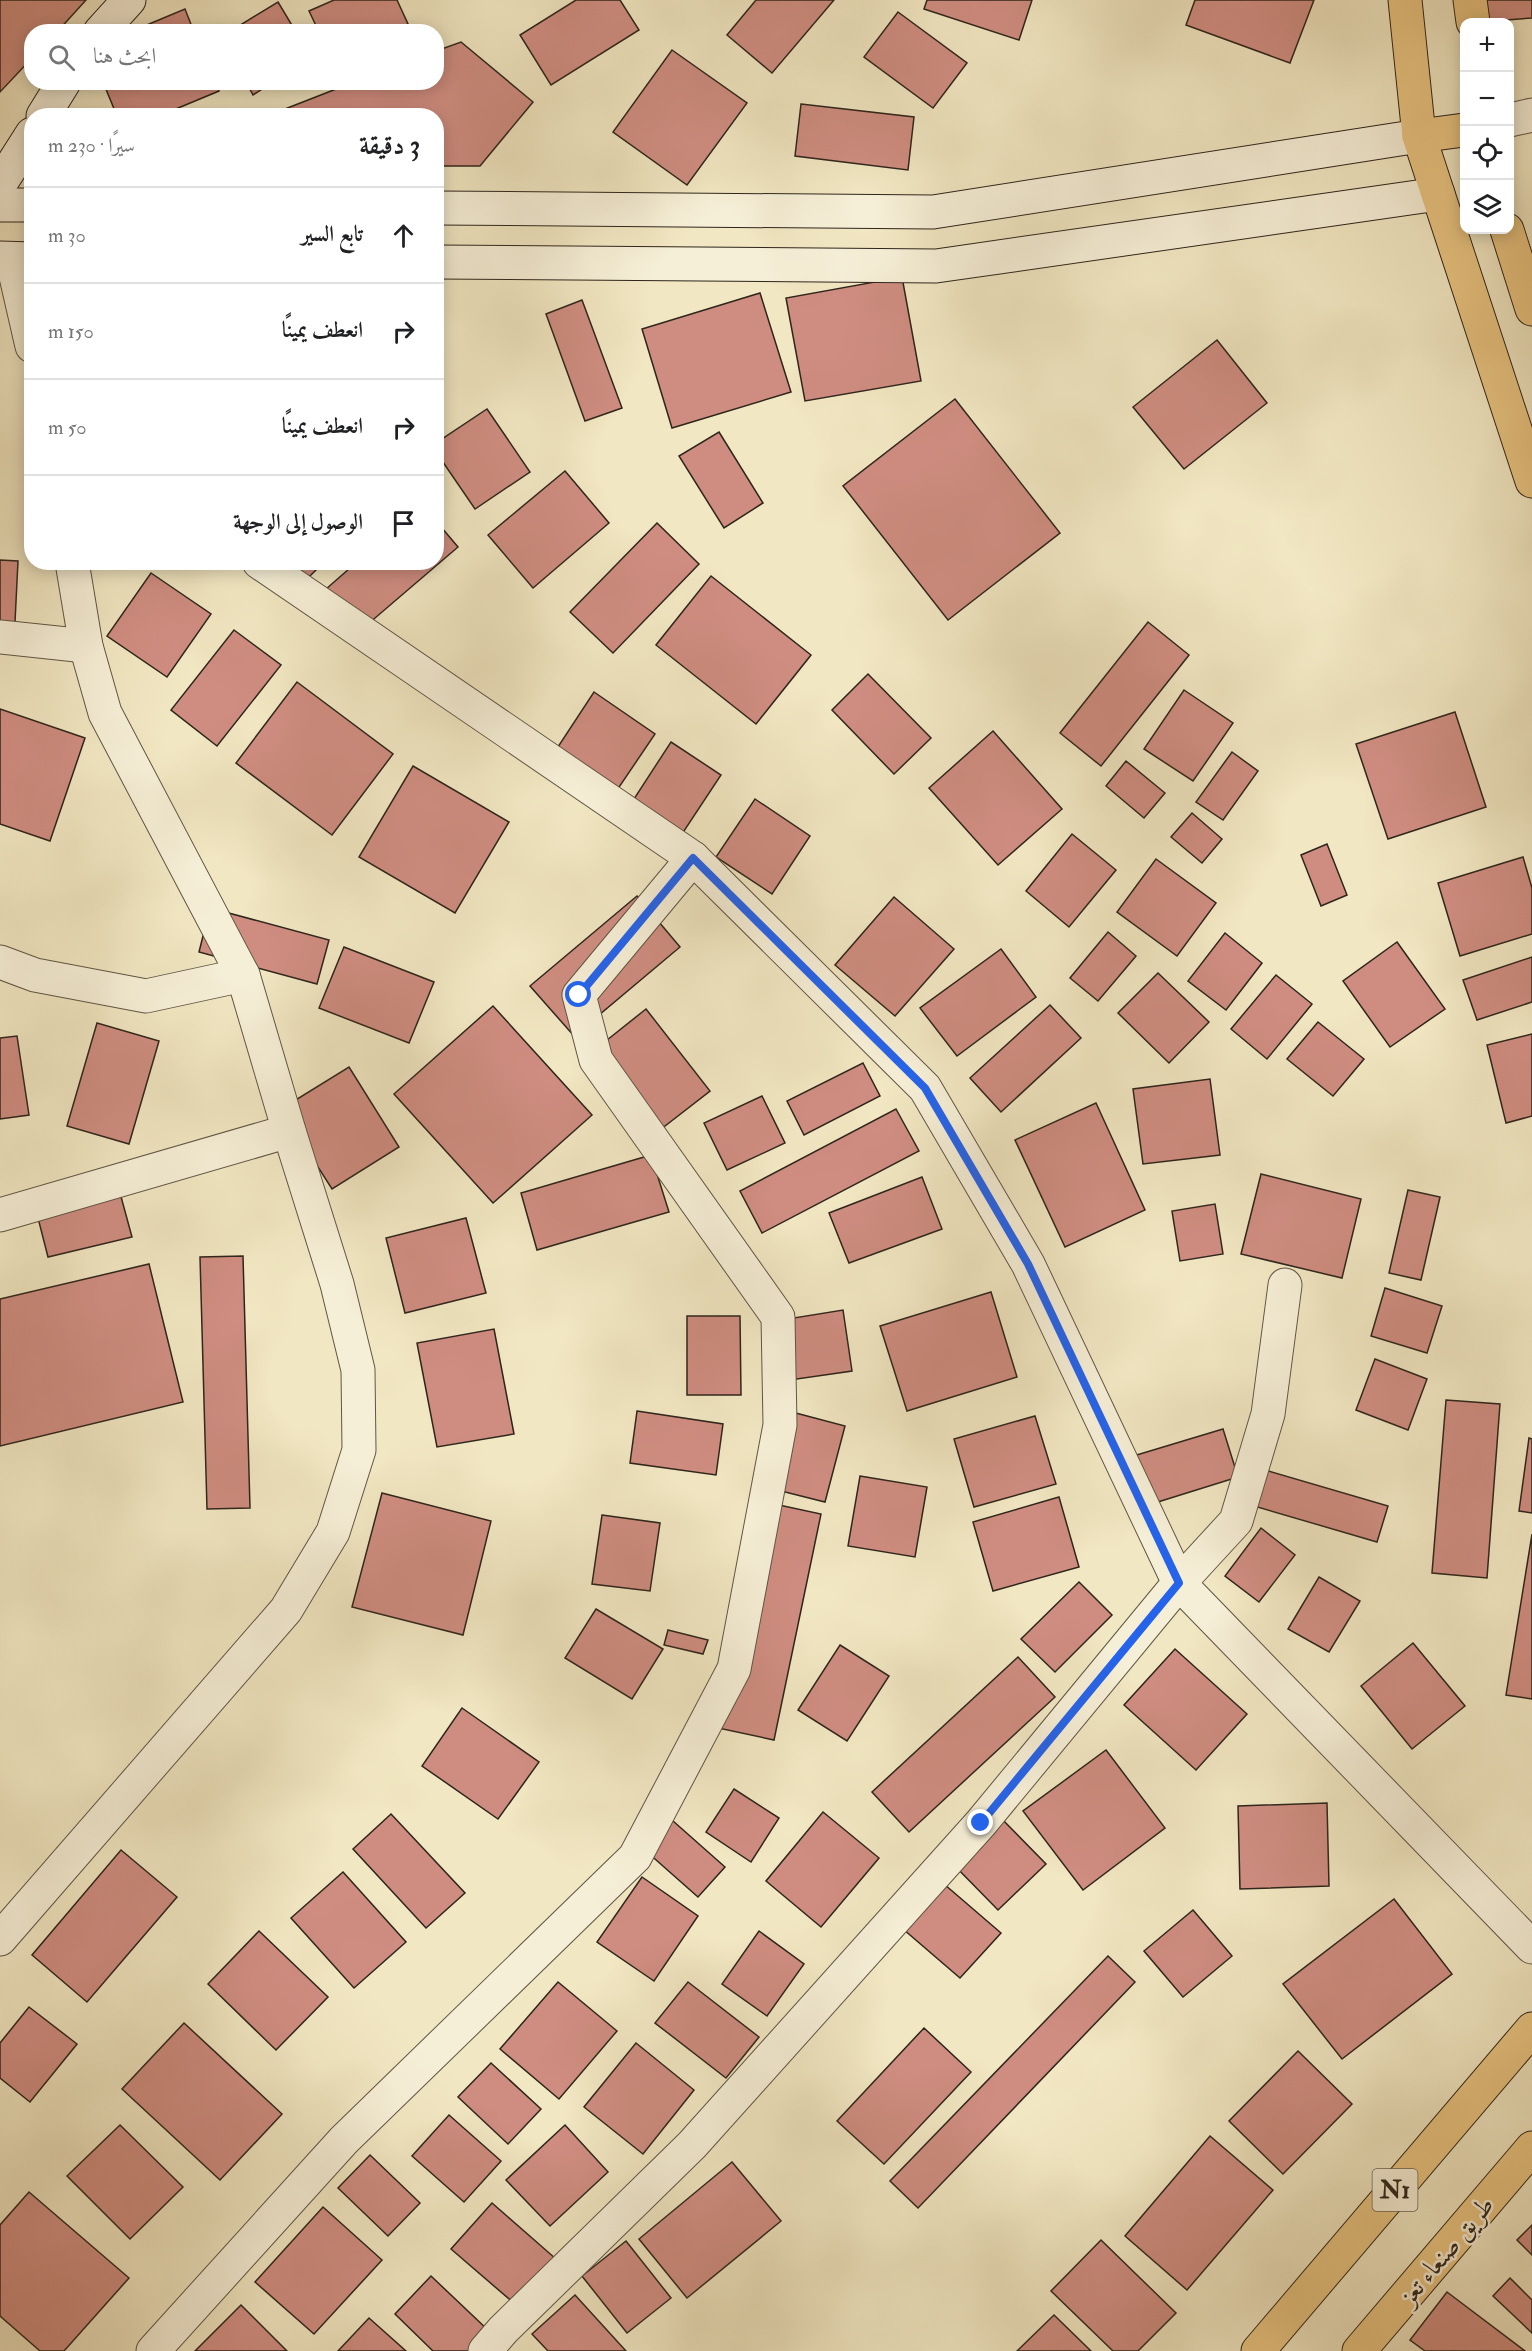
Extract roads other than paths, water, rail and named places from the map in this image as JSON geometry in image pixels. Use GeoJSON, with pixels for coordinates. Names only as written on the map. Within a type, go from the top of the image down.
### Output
{"type":"FeatureCollection","features":[{"type":"Feature","properties":{"kind":"highway"},"geometry":{"type":"LineString","coordinates":[[1406,0],[1419,136],[1532,481]]}},
{"type":"Feature","properties":{"kind":"highway"},"geometry":{"type":"LineString","coordinates":[[1470,0],[1472,18]]}},
{"type":"Feature","properties":{"kind":"highway"},"geometry":{"type":"LineString","coordinates":[[1419,136],[1460,131]]}},
{"type":"Feature","properties":{"kind":"highway"},"geometry":{"type":"LineString","coordinates":[[1508,234],[1532,309]]}},
{"type":"Feature","properties":{"kind":"highway","name":"N1"},"geometry":{"type":"LineString","coordinates":[[1258,2351],[1532,2029]]}},
{"type":"Feature","properties":{"kind":"highway","name":"طريق صنعاء تعز"},"geometry":{"type":"LineString","coordinates":[[1359,2351],[1532,2148]]}},
{"type":"Feature","properties":{"kind":"street"},"geometry":{"type":"LineString","coordinates":[[107,24],[129,0]]}},
{"type":"Feature","properties":{"kind":"street"},"geometry":{"type":"LineString","coordinates":[[48,108],[59,90]]}},
{"type":"Feature","properties":{"kind":"street"},"geometry":{"type":"LineString","coordinates":[[1514,119],[1532,115]]}},
{"type":"Feature","properties":{"kind":"street"},"geometry":{"type":"LineString","coordinates":[[444,208],[933,212],[1419,136]]}},
{"type":"Feature","properties":{"kind":"street"},"geometry":{"type":"LineString","coordinates":[[0,184],[24,146]]}},
{"type":"Feature","properties":{"kind":"street"},"geometry":{"type":"LineString","coordinates":[[444,262],[936,266],[1438,195]]}},
{"type":"Feature","properties":{"kind":"street"},"geometry":{"type":"LineString","coordinates":[[0,205],[24,205]]}},
{"type":"Feature","properties":{"kind":"street"},"geometry":{"type":"LineString","coordinates":[[14,258],[24,307]]}},
{"type":"Feature","properties":{"kind":"street"},"geometry":{"type":"LineString","coordinates":[[0,1939],[286,1610],[333,1532],[359,1450],[358,1370],[337,1284],[243,975],[105,713],[86,646],[73,570]]}},
{"type":"Feature","properties":{"kind":"street"},"geometry":{"type":"LineString","coordinates":[[271,570],[693,858],[925,1088],[1028,1264],[1179,1583],[1532,1947]]}},
{"type":"Feature","properties":{"kind":"street"},"geometry":{"type":"LineString","coordinates":[[0,637],[86,646]]}},
{"type":"Feature","properties":{"kind":"street"},"geometry":{"type":"LineString","coordinates":[[153,2351],[344,2140],[635,1857],[734,1669],[780,1425],[778,1317],[596,1060],[579,995],[693,858]]}},
{"type":"Feature","properties":{"kind":"street"},"geometry":{"type":"LineString","coordinates":[[0,962],[35,975],[146,996],[243,975]]}},
{"type":"Feature","properties":{"kind":"street"},"geometry":{"type":"LineString","coordinates":[[0,1215],[289,1131]]}},
{"type":"Feature","properties":{"kind":"street"},"geometry":{"type":"LineString","coordinates":[[485,2351],[692,2145],[981,1823],[1179,1583],[1236,1521],[1268,1414],[1286,1285]]}}]}
